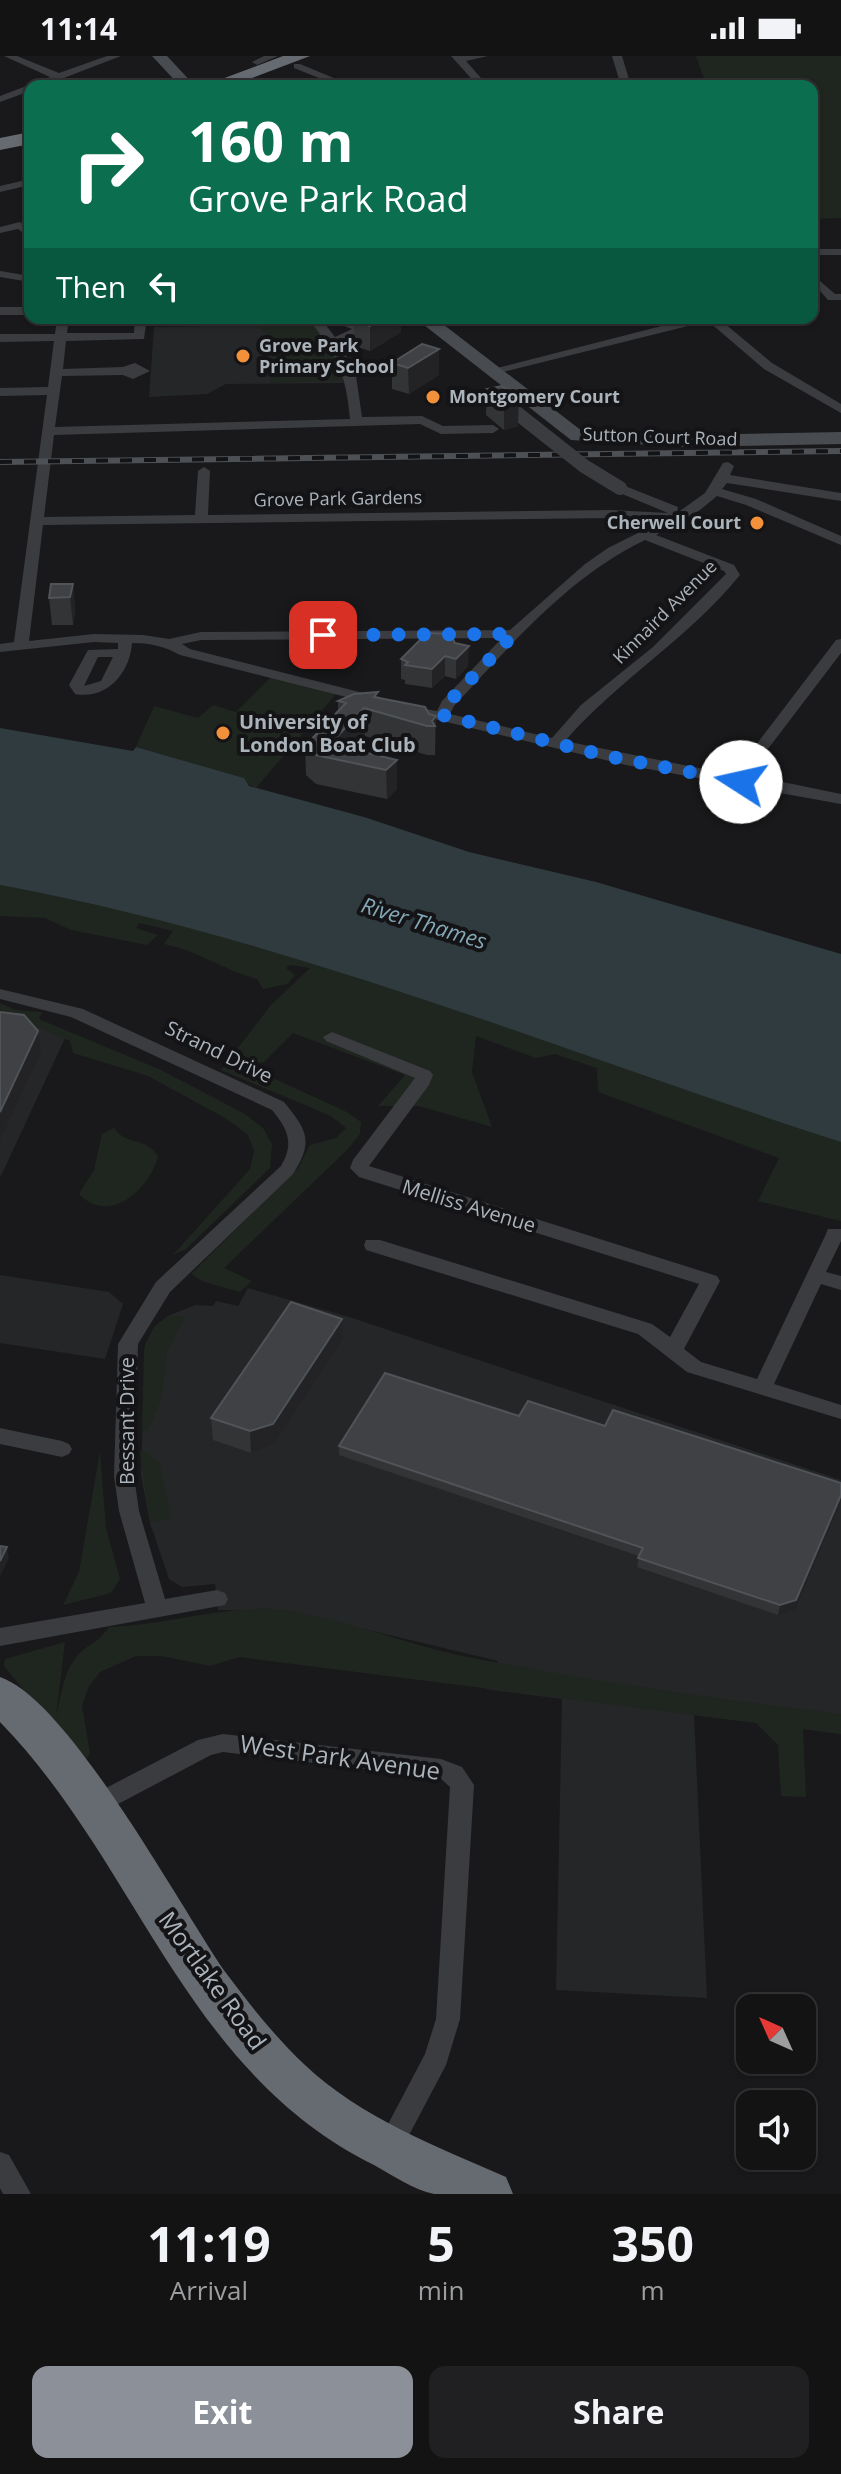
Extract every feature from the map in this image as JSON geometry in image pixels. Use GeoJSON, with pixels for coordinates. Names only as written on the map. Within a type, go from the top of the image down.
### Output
{"type":"FeatureCollection","features":[{"type":"Feature","properties":{"kind":"highway"},"geometry":{"type":"LineString","coordinates":[[233,80],[325,56]]}},
{"type":"Feature","properties":{"kind":"highway"},"geometry":{"type":"LineString","coordinates":[[256,80],[299,61]]}},
{"type":"Feature","properties":{"kind":"highway"},"geometry":{"type":"LineString","coordinates":[[0,137],[24,133]]}},
{"type":"Feature","properties":{"kind":"highway"},"geometry":{"type":"LineString","coordinates":[[0,144],[24,139]]}},
{"type":"Feature","properties":{"kind":"highway","name":"Mortlake Road"},"geometry":{"type":"LineString","coordinates":[[0,1694],[42,1736],[93,1806],[254,2044],[315,2103],[350,2127],[488,2194]]}},
{"type":"Feature","properties":{"kind":"street"},"geometry":{"type":"LineString","coordinates":[[9,56],[59,77]]}},
{"type":"Feature","properties":{"kind":"street"},"geometry":{"type":"LineString","coordinates":[[51,80],[116,56]]}},
{"type":"Feature","properties":{"kind":"street"},"geometry":{"type":"LineString","coordinates":[[159,56],[182,80]]}},
{"type":"Feature","properties":{"kind":"street"},"geometry":{"type":"LineString","coordinates":[[257,62],[273,56]]}},
{"type":"Feature","properties":{"kind":"street"},"geometry":{"type":"LineString","coordinates":[[458,58],[483,56]]}},
{"type":"Feature","properties":{"kind":"street"},"geometry":{"type":"LineString","coordinates":[[617,56],[624,80]]}},
{"type":"Feature","properties":{"kind":"street"},"geometry":{"type":"LineString","coordinates":[[458,58],[478,80]]}},
{"type":"Feature","properties":{"kind":"street"},"geometry":{"type":"LineString","coordinates":[[299,61],[336,80]]}},
{"type":"Feature","properties":{"kind":"street"},"geometry":{"type":"LineString","coordinates":[[0,99],[24,90]]}},
{"type":"Feature","properties":{"kind":"street"},"geometry":{"type":"LineString","coordinates":[[0,189],[24,183]]}},
{"type":"Feature","properties":{"kind":"street"},"geometry":{"type":"LineString","coordinates":[[0,230],[20,225],[24,229]]}},
{"type":"Feature","properties":{"kind":"street"},"geometry":{"type":"LineString","coordinates":[[818,252],[841,252]]}},
{"type":"Feature","properties":{"kind":"street"},"geometry":{"type":"LineString","coordinates":[[0,274],[24,278]]}},
{"type":"Feature","properties":{"kind":"street"},"geometry":{"type":"LineString","coordinates":[[820,284],[832,298],[841,297]]}},
{"type":"Feature","properties":{"kind":"street"},"geometry":{"type":"LineString","coordinates":[[0,311],[24,311]]}},
{"type":"Feature","properties":{"kind":"street"},"geometry":{"type":"LineString","coordinates":[[21,644],[62,324]]}},
{"type":"Feature","properties":{"kind":"street"},"geometry":{"type":"LineString","coordinates":[[0,338],[140,336],[141,324]]}},
{"type":"Feature","properties":{"kind":"street"},"geometry":{"type":"LineString","coordinates":[[319,324],[348,359],[354,385],[356,421]]}},
{"type":"Feature","properties":{"kind":"street"},"geometry":{"type":"LineString","coordinates":[[333,342],[362,329],[350,324]]}},
{"type":"Feature","properties":{"kind":"street","name":"Sutton Court Road"},"geometry":{"type":"LineString","coordinates":[[430,324],[492,384],[569,433],[585,438],[841,438]]}},
{"type":"Feature","properties":{"kind":"street"},"geometry":{"type":"LineString","coordinates":[[492,384],[689,324]]}},
{"type":"Feature","properties":{"kind":"street"},"geometry":{"type":"LineString","coordinates":[[716,324],[768,366],[841,409]]}},
{"type":"Feature","properties":{"kind":"street"},"geometry":{"type":"LineString","coordinates":[[54,373],[125,371]]}},
{"type":"Feature","properties":{"kind":"street"},"geometry":{"type":"LineString","coordinates":[[492,384],[584,466],[620,488],[680,515]]}},
{"type":"Feature","properties":{"kind":"street"},"geometry":{"type":"LineString","coordinates":[[0,392],[52,391]]}},
{"type":"Feature","properties":{"kind":"street"},"geometry":{"type":"LineString","coordinates":[[50,431],[338,426],[356,421],[422,420],[441,430],[493,429]]}},
{"type":"Feature","properties":{"kind":"street"},"geometry":{"type":"LineString","coordinates":[[201,518],[204,471]]}},
{"type":"Feature","properties":{"kind":"street"},"geometry":{"type":"LineString","coordinates":[[442,715],[447,704],[514,634],[603,558],[680,515],[715,491],[726,472],[841,497]]}},
{"type":"Feature","properties":{"kind":"street"},"geometry":{"type":"LineString","coordinates":[[715,491],[742,499],[841,541]]}},
{"type":"Feature","properties":{"kind":"street"},"geometry":{"type":"LineString","coordinates":[[639,515],[650,502]]}},
{"type":"Feature","properties":{"kind":"street","name":"Grove Park Gardens"},"geometry":{"type":"LineString","coordinates":[[38,521],[680,515]]}},
{"type":"Feature","properties":{"kind":"street","name":"Kinnaird Avenue"},"geometry":{"type":"LineString","coordinates":[[555,744],[586,708],[658,650],[733,575],[729,568],[644,535]]}},
{"type":"Feature","properties":{"kind":"street"},"geometry":{"type":"LineString","coordinates":[[0,648],[21,644],[122,646],[169,643],[201,636],[514,634]]}},
{"type":"Feature","properties":{"kind":"street"},"geometry":{"type":"LineString","coordinates":[[169,643],[185,652],[555,744],[841,799]]}},
{"type":"Feature","properties":{"kind":"street"},"geometry":{"type":"LineString","coordinates":[[741,782],[740,775],[841,643]]}},
{"type":"Feature","properties":{"kind":"street","name":"Strand Drive"},"geometry":{"type":"LineString","coordinates":[[0,994],[77,1013],[132,1035],[265,1098],[288,1115],[296,1128],[297,1150],[287,1170],[163,1287]]}},
{"type":"Feature","properties":{"kind":"street","name":"Melliss Avenue"},"geometry":{"type":"LineString","coordinates":[[332,1037],[424,1075],[423,1081],[359,1168],[365,1173],[710,1281],[673,1351]]}},
{"type":"Feature","properties":{"kind":"street"},"geometry":{"type":"LineString","coordinates":[[762,1389],[835,1234]]}},
{"type":"Feature","properties":{"kind":"street"},"geometry":{"type":"LineString","coordinates":[[373,1245],[645,1329],[659,1336],[694,1367],[841,1412]]}},
{"type":"Feature","properties":{"kind":"street"},"geometry":{"type":"LineString","coordinates":[[815,1276],[841,1283]]}},
{"type":"Feature","properties":{"kind":"street","name":"Bessant Drive"},"geometry":{"type":"LineString","coordinates":[[157,1608],[129,1511],[124,1476],[124,1417],[128,1344],[163,1287]]}},
{"type":"Feature","properties":{"kind":"street"},"geometry":{"type":"LineString","coordinates":[[0,1436],[62,1449]]}},
{"type":"Feature","properties":{"kind":"street"},"geometry":{"type":"LineString","coordinates":[[0,1637],[217,1599]]}},
{"type":"Feature","properties":{"kind":"street","name":"West Park Avenue"},"geometry":{"type":"LineString","coordinates":[[93,1806],[206,1747],[223,1743],[441,1769],[454,1774],[462,1785],[448,2019],[437,2057],[389,2147]]}},
{"type":"Feature","properties":{"kind":"street"},"geometry":{"type":"LineString","coordinates":[[0,2164],[18,2194]]}},
{"type":"Feature","properties":{"kind":"shaded area"},"geometry":{"type":"Polygon","coordinates":[[[696,56],[841,56],[841,218],[818,219],[818,80],[705,80],[696,56]]]}},
{"type":"Feature","properties":{"kind":"shaded area","name":"Grove Park Primary School"},"geometry":{"type":"Polygon","coordinates":[[[314,324],[344,383],[226,384],[207,394],[149,397],[154,327],[314,324]]]}},
{"type":"Feature","properties":{"kind":"shaded area"},"geometry":{"type":"Polygon","coordinates":[[[314,324],[350,380],[270,383],[272,345],[284,344],[265,334],[258,325],[314,324]]]}},
{"type":"Feature","properties":{"kind":"shaded area","name":"University of London Boat Club"},"geometry":{"type":"Polygon","coordinates":[[[271,677],[336,694],[256,788],[244,782],[244,778],[136,747],[154,706],[198,718],[213,705],[236,712],[271,677]]]}},
{"type":"Feature","properties":{"kind":"shaded area"},"geometry":{"type":"Polygon","coordinates":[[[0,885],[107,907],[320,965],[529,1033],[841,1142],[841,1221],[758,1201],[779,1158],[598,1092],[597,1068],[555,1054],[536,1058],[476,1036],[472,1072],[492,1127],[419,1106],[378,1106],[405,1075],[293,1033],[264,1062],[244,1065],[347,1112],[361,1122],[360,1134],[224,1268],[252,1281],[240,1292],[204,1282],[191,1274],[298,1168],[310,1145],[336,1138],[346,1128],[331,1116],[221,1070],[271,1005],[310,968],[290,965],[286,968],[295,975],[288,984],[263,989],[257,979],[164,944],[173,931],[139,923],[136,928],[158,935],[147,945],[71,930],[45,918],[0,916],[0,885]]]}},
{"type":"Feature","properties":{"kind":"shaded area"},"geometry":{"type":"Polygon","coordinates":[[[0,1003],[67,1034],[0,1178],[0,1003]]]}},
{"type":"Feature","properties":{"kind":"shaded area"},"geometry":{"type":"Polygon","coordinates":[[[0,1004],[15,1010],[42,1012],[39,1019],[161,1070],[245,1114],[263,1128],[272,1144],[270,1168],[186,1249],[173,1255],[250,1169],[254,1151],[248,1135],[227,1119],[148,1076],[73,1053],[70,1041],[0,1011],[0,1004]]]}},
{"type":"Feature","properties":{"kind":"shaded area"},"geometry":{"type":"Polygon","coordinates":[[[114,1128],[125,1138],[148,1146],[158,1157],[146,1181],[127,1200],[103,1206],[91,1203],[79,1194],[94,1170],[102,1134],[114,1128]]]}},
{"type":"Feature","properties":{"kind":"shaded area"},"geometry":{"type":"Polygon","coordinates":[[[0,1275],[109,1292],[123,1304],[105,1359],[0,1343],[0,1275]]]}},
{"type":"Feature","properties":{"kind":"shaded area"},"geometry":{"type":"Polygon","coordinates":[[[248,1288],[349,1317],[841,1480],[841,1734],[694,1715],[707,1998],[556,1990],[562,1699],[485,1689],[498,1661],[289,1611],[218,1610],[215,1584],[182,1587],[169,1579],[150,1523],[141,1475],[145,1345],[154,1327],[168,1316],[195,1305],[213,1306],[216,1301],[238,1306],[248,1288]]]}},
{"type":"Feature","properties":{"kind":"shaded area"},"geometry":{"type":"Polygon","coordinates":[[[168,1316],[182,1316],[184,1320],[167,1351],[162,1398],[149,1429],[142,1432],[144,1350],[154,1327],[168,1316]]]}},
{"type":"Feature","properties":{"kind":"shaded area"},"geometry":{"type":"Polygon","coordinates":[[[144,1450],[160,1463],[171,1518],[150,1523],[140,1452],[144,1450]]]}},
{"type":"Feature","properties":{"kind":"shaded area"},"geometry":{"type":"Polygon","coordinates":[[[100,1451],[106,1528],[120,1579],[111,1593],[63,1605],[79,1572],[100,1451]]]}},
{"type":"Feature","properties":{"kind":"shaded area"},"geometry":{"type":"Polygon","coordinates":[[[273,1609],[322,1618],[443,1651],[514,1666],[654,1689],[841,1714],[841,1734],[803,1729],[806,1797],[781,1796],[778,1745],[756,1723],[239,1657],[210,1666],[161,1656],[136,1656],[100,1672],[88,1688],[82,1706],[90,1753],[84,1764],[4,1666],[5,1659],[65,1642],[56,1717],[64,1682],[75,1658],[109,1627],[231,1611],[273,1609]]]}},
{"type":"Feature","properties":{"kind":"water","name":"River Thames"},"geometry":{"type":"Polygon","coordinates":[[[0,728],[133,751],[136,747],[244,778],[249,786],[364,817],[469,852],[596,882],[841,954],[841,1142],[320,966],[108,908],[0,885],[0,728]]]}},
{"type":"Feature","properties":{"kind":"building"},"geometry":{"type":"Polygon","coordinates":[[[422,344],[439,349],[408,368],[392,363],[422,344]]]}},
{"type":"Feature","properties":{"kind":"building"},"geometry":{"type":"Polygon","coordinates":[[[502,386],[519,400],[504,404],[487,389],[502,386]]]}},
{"type":"Feature","properties":{"kind":"building"},"geometry":{"type":"Polygon","coordinates":[[[51,584],[73,584],[70,597],[49,598],[51,584]]]}},
{"type":"Feature","properties":{"kind":"building"},"geometry":{"type":"Polygon","coordinates":[[[427,633],[450,634],[455,643],[469,646],[456,659],[445,656],[432,669],[405,665],[408,662],[401,659],[427,633]]]}},
{"type":"Feature","properties":{"kind":"building"},"geometry":{"type":"Polygon","coordinates":[[[378,692],[374,697],[425,707],[429,714],[436,716],[432,721],[435,726],[427,726],[364,708],[330,744],[397,760],[386,770],[316,755],[305,746],[346,703],[338,701],[354,694],[378,692]]]}},
{"type":"Feature","properties":{"kind":"building"},"geometry":{"type":"Polygon","coordinates":[[[0,1012],[24,1015],[38,1031],[0,1112],[0,1012]]]}},
{"type":"Feature","properties":{"kind":"building"},"geometry":{"type":"Polygon","coordinates":[[[291,1302],[342,1319],[273,1424],[250,1431],[211,1418],[291,1302]]]}},
{"type":"Feature","properties":{"kind":"building"},"geometry":{"type":"Polygon","coordinates":[[[385,1373],[519,1416],[528,1401],[605,1426],[613,1410],[841,1483],[841,1495],[796,1600],[780,1605],[638,1558],[643,1548],[339,1446],[385,1373]]]}},
{"type":"Feature","properties":{"kind":"building"},"geometry":{"type":"Polygon","coordinates":[[[0,1546],[7,1547],[0,1561],[0,1546]]]}},
{"type":"Feature","properties":{"kind":"railway"},"geometry":{"type":"LineString","coordinates":[[0,462],[841,451]]}},
{"type":"Feature","properties":{"kind":"place","name":"Grove Park Primary School"},"geometry":{"type":"Point","coordinates":[243,356]}},
{"type":"Feature","properties":{"kind":"place","name":"Montgomery Court"},"geometry":{"type":"Point","coordinates":[433,397]}},
{"type":"Feature","properties":{"kind":"place","name":"Cherwell Court"},"geometry":{"type":"Point","coordinates":[757,523]}},
{"type":"Feature","properties":{"kind":"place","name":"University of London Boat Club"},"geometry":{"type":"Point","coordinates":[223,733]}},
{"type":"Feature","properties":{"kind":"route"},"geometry":{"type":"LineString","coordinates":[[323,635],[514,634],[447,704],[442,715],[607,756],[741,782]]}}]}
